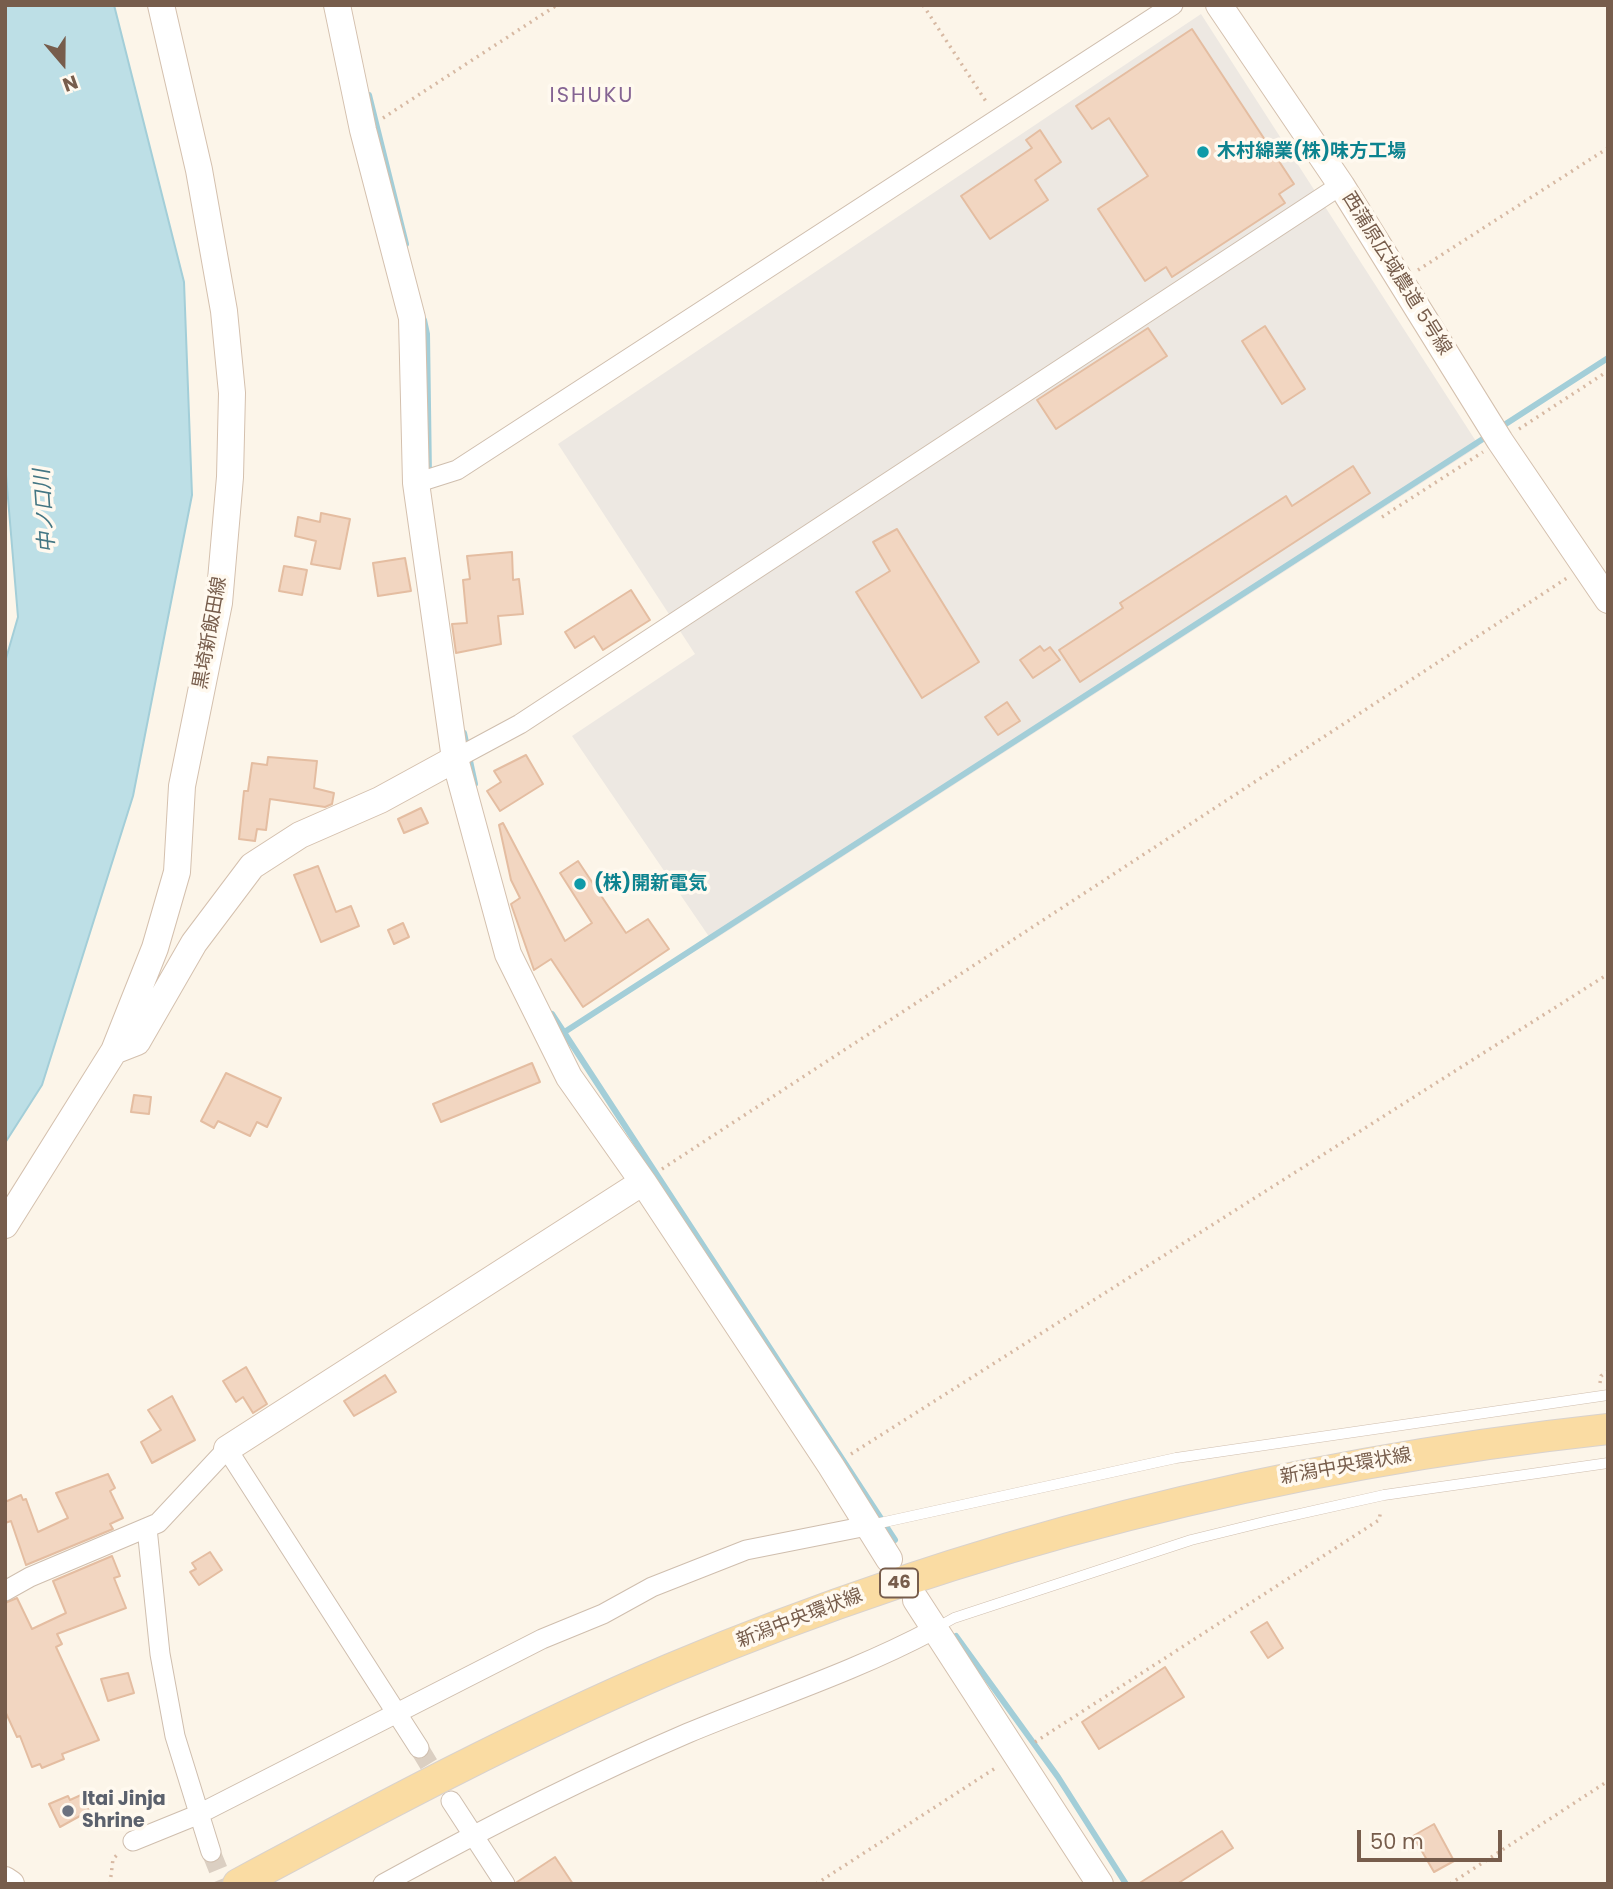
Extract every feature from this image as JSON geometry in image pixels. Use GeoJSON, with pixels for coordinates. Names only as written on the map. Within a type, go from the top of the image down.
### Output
{"type":"FeatureCollection","features":[{"type":"Feature","properties":{"kind":"main road","name":"新潟中央環状線"},"geometry":{"type":"LineString","coordinates":[[238,1884],[585,1707],[747,1638],[875,1591],[1087,1526],[1314,1472],[1415,1454],[1608,1429]]}},
{"type":"Feature","properties":{"kind":"street","name":"黒埼新飯田線"},"geometry":{"type":"LineString","coordinates":[[5,1225],[114,1051],[141,988],[177,872],[182,786],[219,603],[230,477],[232,393],[224,311],[199,170],[160,5]]}},
{"type":"Feature","properties":{"kind":"street"},"geometry":{"type":"LineString","coordinates":[[337,5],[363,130],[412,318],[416,483],[455,759],[508,954],[569,1077],[643,1182],[831,1466],[889,1559]]}},
{"type":"Feature","properties":{"kind":"street"},"geometry":{"type":"LineString","coordinates":[[416,483],[457,470],[1173,5]]}},
{"type":"Feature","properties":{"kind":"street","name":"西蒲原広域農道 5号線"},"geometry":{"type":"LineString","coordinates":[[1219,5],[1341,185],[1500,441],[1608,600]]}},
{"type":"Feature","properties":{"kind":"street"},"geometry":{"type":"LineString","coordinates":[[114,1051],[137,1042],[194,943],[252,866],[300,835],[380,800],[520,724],[1341,185]]}},
{"type":"Feature","properties":{"kind":"street"},"geometry":{"type":"LineString","coordinates":[[5,1591],[30,1577],[158,1522],[227,1449],[643,1182]]}},
{"type":"Feature","properties":{"kind":"street"},"geometry":{"type":"LineString","coordinates":[[227,1449],[419,1748]]}},
{"type":"Feature","properties":{"kind":"street"},"geometry":{"type":"LineString","coordinates":[[133,1841],[197,1815],[542,1639],[603,1614],[652,1587],[747,1550],[867,1526]]}},
{"type":"Feature","properties":{"kind":"street"},"geometry":{"type":"LineString","coordinates":[[147,1528],[160,1654],[175,1736],[197,1815],[211,1852]]}},
{"type":"Feature","properties":{"kind":"street"},"geometry":{"type":"LineString","coordinates":[[916,1600],[1100,1884]]}},
{"type":"Feature","properties":{"kind":"street"},"geometry":{"type":"LineString","coordinates":[[383,1884],[473,1834],[579,1781],[690,1732],[885,1656],[933,1630]]}},
{"type":"Feature","properties":{"kind":"street"},"geometry":{"type":"LineString","coordinates":[[452,1801],[505,1884]]}},
{"type":"Feature","properties":{"kind":"street"},"geometry":{"type":"LineString","coordinates":[[5,1880],[11,1884]]}},
{"type":"Feature","properties":{"kind":"lane"},"geometry":{"type":"LineString","coordinates":[[867,1526],[1176,1458],[1608,1395]]}},
{"type":"Feature","properties":{"kind":"lane"},"geometry":{"type":"LineString","coordinates":[[933,1630],[954,1618],[1191,1540],[1384,1495],[1608,1463]]}},
{"type":"Feature","properties":{"kind":"path"},"geometry":{"type":"LineString","coordinates":[[363,130],[558,5]]}},
{"type":"Feature","properties":{"kind":"path"},"geometry":{"type":"LineString","coordinates":[[923,5],[998,120]]}},
{"type":"Feature","properties":{"kind":"path"},"geometry":{"type":"LineString","coordinates":[[1400,282],[1608,148]]}},
{"type":"Feature","properties":{"kind":"path"},"geometry":{"type":"LineString","coordinates":[[643,1182],[1586,566]]}},
{"type":"Feature","properties":{"kind":"path"},"geometry":{"type":"LineString","coordinates":[[831,1466],[1608,974]]}},
{"type":"Feature","properties":{"kind":"path"},"geometry":{"type":"LineString","coordinates":[[816,1884],[1379,1520],[1384,1495]]}},
{"type":"Feature","properties":{"kind":"path"},"geometry":{"type":"LineString","coordinates":[[1450,1884],[1608,1781]]}},
{"type":"Feature","properties":{"kind":"path"},"geometry":{"type":"LineString","coordinates":[[110,1884],[113,1859]]}},
{"type":"Feature","properties":{"kind":"shaded area"},"geometry":{"type":"Polygon","coordinates":[[[1201,14],[1479,446],[712,941],[572,736],[695,654],[558,444],[1201,14]]]}},
{"type":"Feature","properties":{"kind":"water","name":"中ノ口川"},"geometry":{"type":"Polygon","coordinates":[[[5,5],[114,5],[184,282],[192,495],[133,796],[42,1085],[5,1143],[5,662],[18,617],[5,463],[5,5]]]}},
{"type":"Feature","properties":{"kind":"building","name":"木村綿業(株)味方工場"},"geometry":{"type":"Polygon","coordinates":[[[1192,29],[1294,184],[1279,194],[1285,203],[1172,277],[1166,267],[1145,281],[1098,209],[1148,176],[1109,118],[1092,129],[1076,106],[1192,29]]]}},
{"type":"Feature","properties":{"kind":"building"},"geometry":{"type":"Polygon","coordinates":[[[1040,130],[1061,162],[1035,180],[1048,200],[990,239],[961,196],[1032,148],[1026,140],[1040,130]]]}},
{"type":"Feature","properties":{"kind":"building"},"geometry":{"type":"Polygon","coordinates":[[[1265,326],[1305,389],[1282,404],[1242,341],[1265,326]]]}},
{"type":"Feature","properties":{"kind":"building"},"geometry":{"type":"Polygon","coordinates":[[[1148,328],[1167,356],[1056,429],[1037,400],[1148,328]]]}},
{"type":"Feature","properties":{"kind":"building"},"geometry":{"type":"Polygon","coordinates":[[[1353,466],[1370,493],[1080,682],[1059,650],[1123,608],[1120,603],[1286,496],[1292,506],[1353,466]]]}},
{"type":"Feature","properties":{"kind":"building"},"geometry":{"type":"Polygon","coordinates":[[[321,513],[350,519],[340,569],[311,564],[316,541],[295,536],[298,517],[320,522],[321,513]]]}},
{"type":"Feature","properties":{"kind":"building"},"geometry":{"type":"Polygon","coordinates":[[[897,529],[979,662],[922,698],[856,592],[890,571],[873,542],[897,529]]]}},
{"type":"Feature","properties":{"kind":"building"},"geometry":{"type":"Polygon","coordinates":[[[512,552],[513,580],[519,579],[523,614],[498,616],[501,644],[456,653],[452,624],[467,623],[463,580],[470,579],[467,556],[512,552]]]}},
{"type":"Feature","properties":{"kind":"building"},"geometry":{"type":"Polygon","coordinates":[[[405,558],[411,591],[378,596],[373,563],[405,558]]]}},
{"type":"Feature","properties":{"kind":"building"},"geometry":{"type":"Polygon","coordinates":[[[284,566],[307,570],[302,595],[279,591],[284,566]]]}},
{"type":"Feature","properties":{"kind":"building"},"geometry":{"type":"Polygon","coordinates":[[[631,590],[650,620],[603,650],[594,636],[575,648],[565,632],[631,590]]]}},
{"type":"Feature","properties":{"kind":"building"},"geometry":{"type":"Polygon","coordinates":[[[1040,646],[1044,651],[1050,647],[1060,660],[1033,678],[1020,660],[1040,646]]]}},
{"type":"Feature","properties":{"kind":"building"},"geometry":{"type":"Polygon","coordinates":[[[1007,702],[1020,721],[998,735],[985,717],[1007,702]]]}},
{"type":"Feature","properties":{"kind":"building"},"geometry":{"type":"Polygon","coordinates":[[[526,755],[543,784],[500,811],[487,791],[501,782],[494,771],[526,755]]]}},
{"type":"Feature","properties":{"kind":"building"},"geometry":{"type":"Polygon","coordinates":[[[268,757],[317,761],[314,788],[334,793],[332,804],[325,807],[270,799],[266,830],[257,829],[255,841],[239,839],[244,791],[248,791],[252,763],[267,765],[268,757]]]}},
{"type":"Feature","properties":{"kind":"building"},"geometry":{"type":"Polygon","coordinates":[[[421,808],[428,823],[404,833],[398,819],[421,808]]]}},
{"type":"Feature","properties":{"kind":"building"},"geometry":{"type":"Polygon","coordinates":[[[503,823],[565,941],[592,923],[560,873],[578,861],[626,933],[648,919],[669,949],[583,1007],[551,959],[534,970],[511,904],[520,898],[511,880],[499,825],[503,823]]]}},
{"type":"Feature","properties":{"kind":"building"},"geometry":{"type":"Polygon","coordinates":[[[318,866],[336,912],[351,906],[359,926],[321,942],[294,875],[318,866]]]}},
{"type":"Feature","properties":{"kind":"building"},"geometry":{"type":"Polygon","coordinates":[[[403,923],[409,937],[394,944],[388,930],[403,923]]]}},
{"type":"Feature","properties":{"kind":"building"},"geometry":{"type":"Polygon","coordinates":[[[532,1063],[540,1082],[441,1122],[433,1104],[532,1063]]]}},
{"type":"Feature","properties":{"kind":"building"},"geometry":{"type":"Polygon","coordinates":[[[226,1073],[281,1098],[267,1127],[257,1122],[250,1136],[218,1121],[214,1128],[201,1121],[226,1073]]]}},
{"type":"Feature","properties":{"kind":"building"},"geometry":{"type":"Polygon","coordinates":[[[134,1095],[151,1097],[149,1114],[131,1112],[134,1095]]]}},
{"type":"Feature","properties":{"kind":"building"},"geometry":{"type":"Polygon","coordinates":[[[246,1367],[267,1404],[253,1413],[243,1397],[236,1402],[223,1381],[246,1367]]]}},
{"type":"Feature","properties":{"kind":"building"},"geometry":{"type":"Polygon","coordinates":[[[385,1375],[396,1392],[354,1416],[344,1401],[385,1375]]]}},
{"type":"Feature","properties":{"kind":"building"},"geometry":{"type":"Polygon","coordinates":[[[172,1396],[195,1440],[152,1463],[141,1442],[161,1430],[148,1410],[172,1396]]]}},
{"type":"Feature","properties":{"kind":"building"},"geometry":{"type":"Polygon","coordinates":[[[108,1474],[115,1488],[110,1491],[123,1518],[110,1524],[113,1529],[26,1565],[11,1521],[5,1523],[5,1502],[21,1495],[23,1500],[26,1499],[38,1532],[68,1518],[56,1493],[108,1474]]]}},
{"type":"Feature","properties":{"kind":"building"},"geometry":{"type":"Polygon","coordinates":[[[210,1552],[222,1570],[199,1585],[190,1572],[196,1569],[192,1563],[210,1552]]]}},
{"type":"Feature","properties":{"kind":"building"},"geometry":{"type":"Polygon","coordinates":[[[112,1556],[120,1576],[114,1578],[126,1608],[57,1634],[62,1644],[56,1647],[99,1740],[62,1754],[64,1759],[42,1768],[40,1764],[32,1767],[20,1736],[17,1737],[5,1711],[5,1603],[17,1598],[32,1629],[66,1613],[53,1581],[112,1556]]]}},
{"type":"Feature","properties":{"kind":"building"},"geometry":{"type":"Polygon","coordinates":[[[1267,1622],[1283,1648],[1268,1658],[1251,1632],[1267,1622]]]}},
{"type":"Feature","properties":{"kind":"building"},"geometry":{"type":"Polygon","coordinates":[[[1165,1667],[1184,1697],[1099,1749],[1082,1722],[1165,1667]]]}},
{"type":"Feature","properties":{"kind":"building"},"geometry":{"type":"Polygon","coordinates":[[[128,1673],[134,1693],[108,1701],[101,1679],[128,1673]]]}},
{"type":"Feature","properties":{"kind":"building"},"geometry":{"type":"Polygon","coordinates":[[[81,1795],[89,1811],[60,1827],[49,1804],[68,1796],[70,1800],[81,1795]]]}},
{"type":"Feature","properties":{"kind":"building"},"geometry":{"type":"Polygon","coordinates":[[[1434,1824],[1454,1861],[1434,1872],[1413,1836],[1434,1824]]]}},
{"type":"Feature","properties":{"kind":"building"},"geometry":{"type":"Polygon","coordinates":[[[1222,1831],[1233,1848],[1177,1884],[1138,1884],[1222,1831]]]}},
{"type":"Feature","properties":{"kind":"building"},"geometry":{"type":"Polygon","coordinates":[[[555,1857],[573,1884],[517,1884],[517,1882],[555,1857]]]}},
{"type":"Feature","properties":{"kind":"waterway"},"geometry":{"type":"LineString","coordinates":[[369,95],[406,244]]}},
{"type":"Feature","properties":{"kind":"waterway"},"geometry":{"type":"LineString","coordinates":[[424,320],[427,334],[429,476]]}},
{"type":"Feature","properties":{"kind":"waterway"},"geometry":{"type":"LineString","coordinates":[[1501,427],[1608,358]]}},
{"type":"Feature","properties":{"kind":"waterway"},"geometry":{"type":"LineString","coordinates":[[563,1033],[1489,435]]}},
{"type":"Feature","properties":{"kind":"waterway"},"geometry":{"type":"LineString","coordinates":[[464,733],[475,784]]}},
{"type":"Feature","properties":{"kind":"waterway"},"geometry":{"type":"LineString","coordinates":[[552,1014],[895,1540]]}},
{"type":"Feature","properties":{"kind":"waterway"},"geometry":{"type":"LineString","coordinates":[[956,1636],[1058,1777],[1126,1884]]}},
{"type":"Feature","properties":{"kind":"tunnel"},"geometry":{"type":"LineString","coordinates":[[419,1748],[451,1801]]}},
{"type":"Feature","properties":{"kind":"tunnel"},"geometry":{"type":"LineString","coordinates":[[211,1852],[224,1884]]}},
{"type":"Feature","properties":{"kind":"place","name":"木村綿業(株)味方工場"},"geometry":{"type":"Point","coordinates":[1203,152]}},
{"type":"Feature","properties":{"kind":"place","name":"(株)開新電気"},"geometry":{"type":"Point","coordinates":[580,884]}},
{"type":"Feature","properties":{"kind":"place","name":"Itai Jinja Shrine"},"geometry":{"type":"Point","coordinates":[68,1811]}},
{"type":"Feature","properties":{"kind":"district","name":"ISHUKU"},"geometry":{"type":"Point","coordinates":[592,97]}}]}
